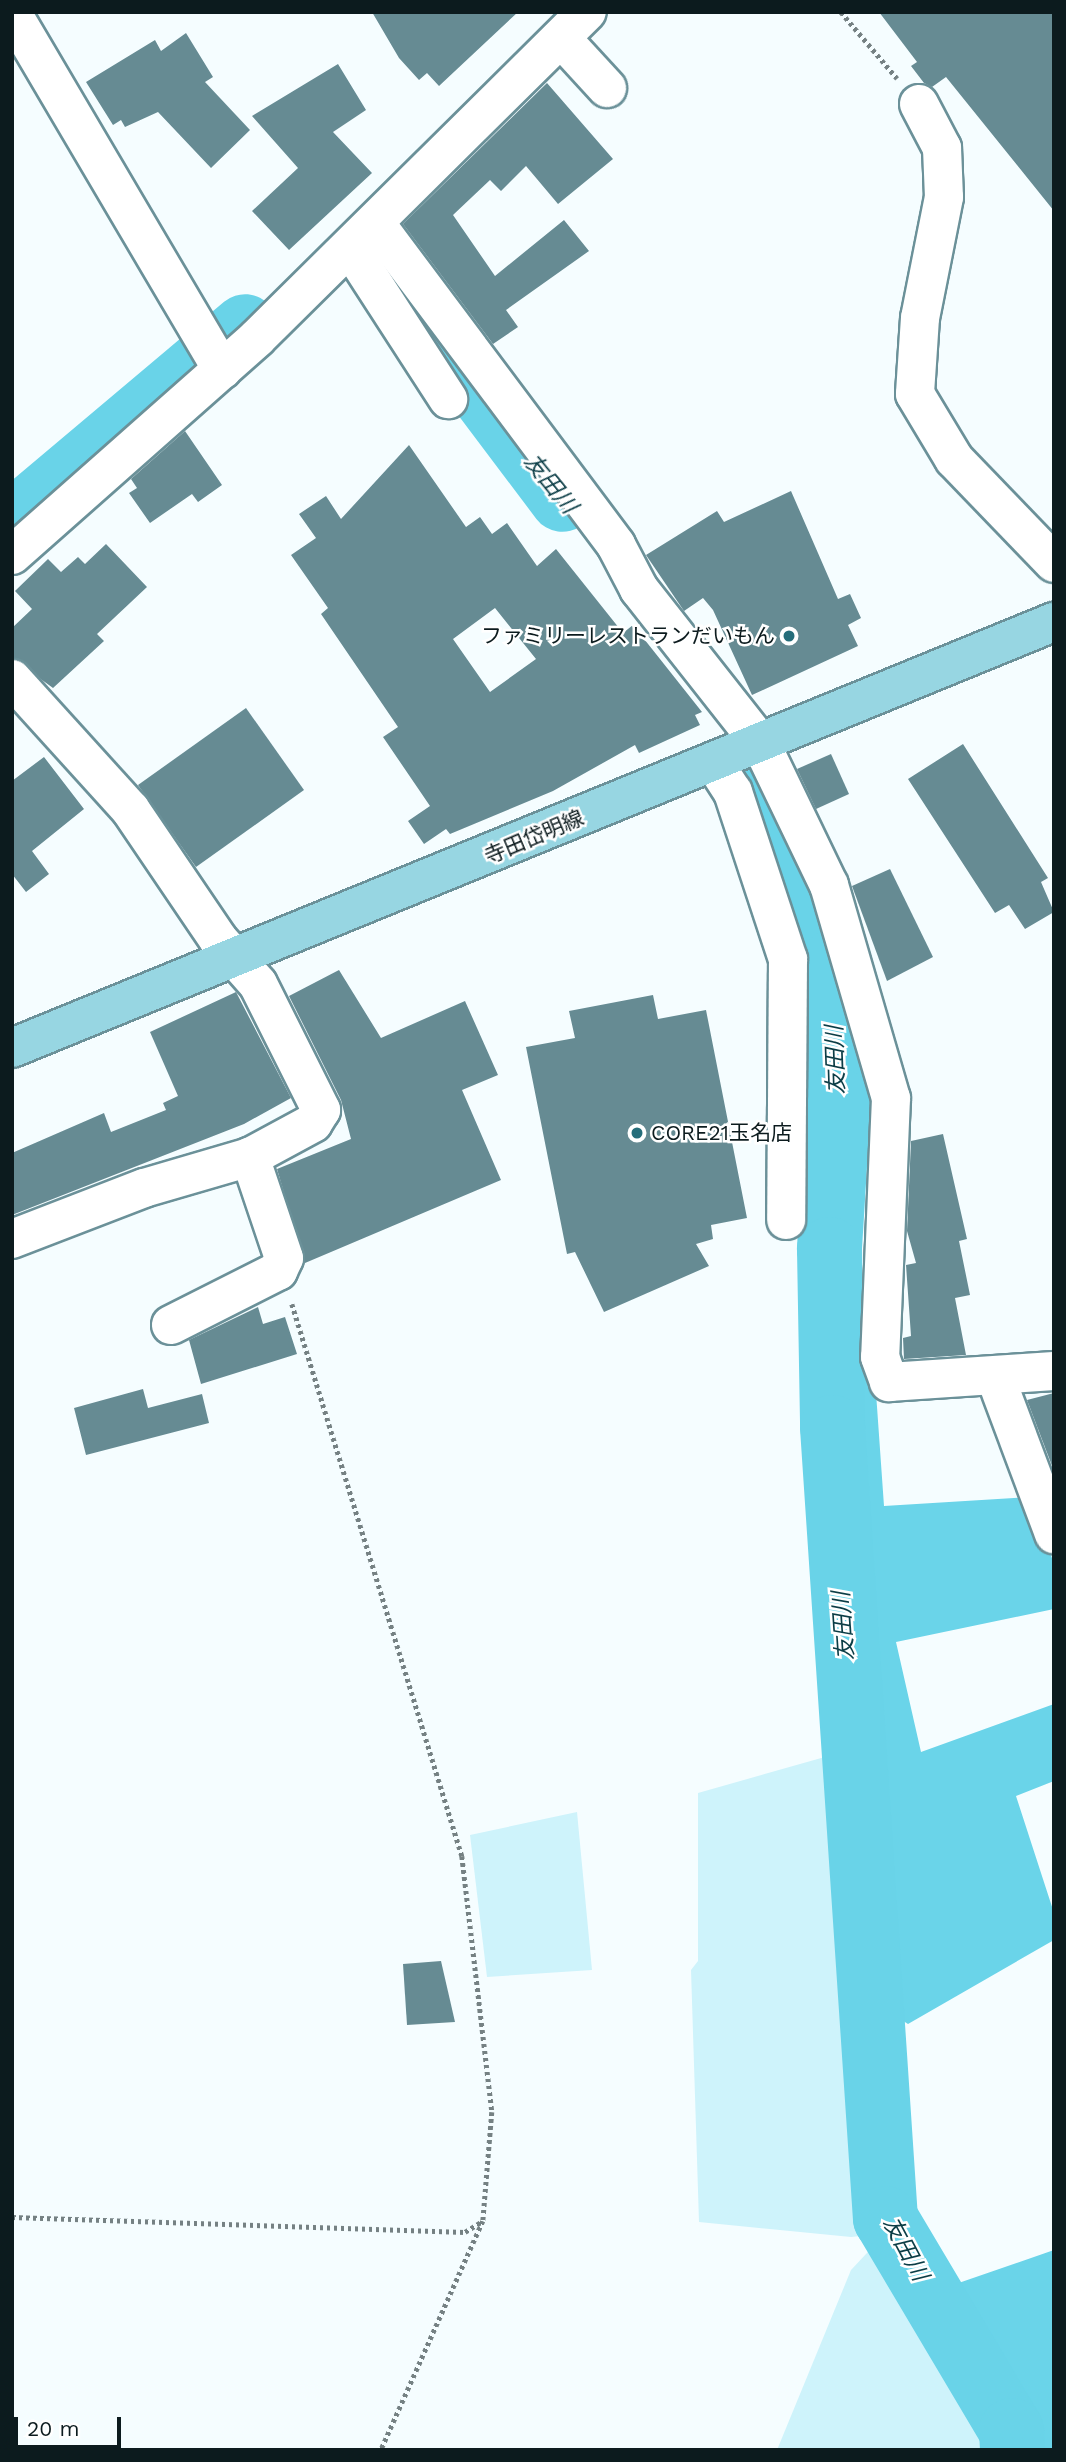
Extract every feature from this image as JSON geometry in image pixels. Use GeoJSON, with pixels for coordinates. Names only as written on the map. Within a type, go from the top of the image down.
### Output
{"type":"FeatureCollection","features":[{"type":"Feature","properties":{"kind":"main road","name":"寺田岱明線"},"geometry":{"type":"LineString","coordinates":[[12,1048],[237,960],[1054,622]]}},
{"type":"Feature","properties":{"kind":"street"},"geometry":{"type":"LineString","coordinates":[[12,13],[214,358]]}},
{"type":"Feature","properties":{"kind":"street"},"geometry":{"type":"LineString","coordinates":[[12,555],[214,358],[363,237],[574,25],[607,88]]}},
{"type":"Feature","properties":{"kind":"street"},"geometry":{"type":"LineString","coordinates":[[919,104],[942,148],[944,197],[920,318],[915,394],[954,459],[1054,563]]}},
{"type":"Feature","properties":{"kind":"street"},"geometry":{"type":"LineString","coordinates":[[363,237],[448,399]]}},
{"type":"Feature","properties":{"kind":"street"},"geometry":{"type":"LineString","coordinates":[[363,237],[616,545],[639,589],[761,744],[828,885],[891,1098],[880,1357],[889,1382],[1054,1371]]}},
{"type":"Feature","properties":{"kind":"street"},"geometry":{"type":"LineString","coordinates":[[12,679],[130,809],[237,960],[258,984],[321,1110],[313,1123],[250,1157],[144,1188],[12,1239]]}},
{"type":"Feature","properties":{"kind":"street"},"geometry":{"type":"LineString","coordinates":[[714,763],[733,792],[788,959],[786,1220]]}},
{"type":"Feature","properties":{"kind":"street"},"geometry":{"type":"LineString","coordinates":[[172,1325],[278,1271],[284,1258],[250,1157]]}},
{"type":"Feature","properties":{"kind":"street"},"geometry":{"type":"LineString","coordinates":[[995,1376],[1054,1534]]}},
{"type":"Feature","properties":{"kind":"path"},"geometry":{"type":"LineString","coordinates":[[841,12],[919,104]]}},
{"type":"Feature","properties":{"kind":"path"},"geometry":{"type":"LineString","coordinates":[[278,1271],[462,1856],[492,2112],[483,2221],[381,2450]]}},
{"type":"Feature","properties":{"kind":"path"},"geometry":{"type":"LineString","coordinates":[[12,2217],[465,2232],[483,2221]]}},
{"type":"Feature","properties":{"kind":"shaded area"},"geometry":{"type":"Polygon","coordinates":[[[837,1328],[873,1350],[884,1506],[1031,1497],[1054,1564],[1054,1609],[896,1642],[921,1752],[1054,1704],[1054,1781],[1016,1796],[1054,1913],[1054,1940],[908,2024],[883,2008],[874,1947],[837,1328]]]}},
{"type":"Feature","properties":{"kind":"shaded area"},"geometry":{"type":"Polygon","coordinates":[[[846,1751],[880,2234],[851,2237],[699,2222],[691,1970],[698,1961],[698,1793],[846,1751]]]}},
{"type":"Feature","properties":{"kind":"shaded area"},"geometry":{"type":"Polygon","coordinates":[[[577,1812],[592,1970],[487,1977],[470,1835],[577,1812]]]}},
{"type":"Feature","properties":{"kind":"shaded area"},"geometry":{"type":"Polygon","coordinates":[[[881,2238],[1001,2431],[999,2450],[777,2450],[851,2270],[881,2238]]]}},
{"type":"Feature","properties":{"kind":"shaded area"},"geometry":{"type":"Polygon","coordinates":[[[1054,2250],[1054,2450],[1025,2450],[1024,2424],[947,2287],[1054,2250]]]}},
{"type":"Feature","properties":{"kind":"building"},"geometry":{"type":"Polygon","coordinates":[[[372,12],[518,12],[439,86],[427,73],[419,80],[399,58],[372,12]]]}},
{"type":"Feature","properties":{"kind":"building"},"geometry":{"type":"Polygon","coordinates":[[[879,12],[1054,12],[1054,211],[946,77],[932,87],[924,83],[911,66],[917,62],[879,12]]]}},
{"type":"Feature","properties":{"kind":"building"},"geometry":{"type":"Polygon","coordinates":[[[186,33],[213,77],[205,82],[250,130],[211,168],[158,112],[125,127],[121,120],[113,125],[86,82],[155,40],[161,51],[186,33]]]}},
{"type":"Feature","properties":{"kind":"building"},"geometry":{"type":"Polygon","coordinates":[[[338,64],[366,110],[333,132],[372,173],[289,250],[252,211],[298,168],[252,116],[338,64]]]}},
{"type":"Feature","properties":{"kind":"building"},"geometry":{"type":"Polygon","coordinates":[[[547,83],[613,159],[558,204],[526,166],[501,191],[490,180],[453,215],[495,276],[564,220],[589,251],[506,310],[518,327],[493,344],[403,224],[547,83]]]}},
{"type":"Feature","properties":{"kind":"building"},"geometry":{"type":"Polygon","coordinates":[[[185,431],[222,485],[198,502],[192,494],[150,523],[129,493],[137,488],[131,479],[185,431]]]}},
{"type":"Feature","properties":{"kind":"building"},"geometry":{"type":"Polygon","coordinates":[[[409,445],[466,527],[480,517],[492,534],[507,523],[537,566],[556,549],[623,633],[633,625],[702,712],[695,715],[700,725],[639,753],[635,745],[553,791],[450,834],[446,829],[424,844],[408,821],[430,806],[383,737],[398,727],[321,614],[328,608],[291,555],[316,538],[299,514],[326,496],[341,519],[409,445]],[[495,608],[453,639],[490,692],[536,659],[495,608]]]}},
{"type":"Feature","properties":{"kind":"building"},"geometry":{"type":"Polygon","coordinates":[[[791,491],[838,599],[850,594],[861,618],[848,625],[858,646],[752,695],[713,610],[703,598],[684,611],[646,555],[717,511],[724,522],[791,491]]]}},
{"type":"Feature","properties":{"kind":"building"},"geometry":{"type":"Polygon","coordinates":[[[106,544],[147,587],[97,634],[104,641],[53,688],[12,658],[12,628],[32,609],[15,591],[48,559],[61,572],[78,557],[85,564],[106,544]]]}},
{"type":"Feature","properties":{"kind":"building"},"geometry":{"type":"Polygon","coordinates":[[[246,708],[304,790],[196,867],[138,785],[246,708]]]}},
{"type":"Feature","properties":{"kind":"building"},"geometry":{"type":"Polygon","coordinates":[[[963,744],[1048,878],[1041,882],[1054,912],[1025,929],[1009,905],[995,913],[908,779],[963,744]]]}},
{"type":"Feature","properties":{"kind":"building"},"geometry":{"type":"Polygon","coordinates":[[[831,754],[849,794],[816,809],[797,769],[831,754]]]}},
{"type":"Feature","properties":{"kind":"building"},"geometry":{"type":"Polygon","coordinates":[[[44,757],[84,809],[32,851],[49,874],[26,892],[12,874],[12,781],[44,757]]]}},
{"type":"Feature","properties":{"kind":"building"},"geometry":{"type":"Polygon","coordinates":[[[890,869],[933,957],[887,981],[852,886],[890,869]]]}},
{"type":"Feature","properties":{"kind":"building"},"geometry":{"type":"Polygon","coordinates":[[[339,970],[381,1038],[465,1001],[498,1075],[462,1090],[501,1180],[305,1263],[277,1169],[351,1139],[341,1100],[289,996],[339,970]]]}},
{"type":"Feature","properties":{"kind":"building"},"geometry":{"type":"Polygon","coordinates":[[[236,992],[291,1098],[244,1124],[12,1215],[12,1153],[104,1113],[111,1132],[166,1110],[163,1103],[178,1096],[150,1032],[236,992]]]}},
{"type":"Feature","properties":{"kind":"building","name":"CORE21玉名店"},"geometry":{"type":"Polygon","coordinates":[[[653,995],[658,1019],[706,1010],[747,1218],[711,1225],[713,1239],[696,1244],[709,1266],[604,1312],[575,1252],[567,1254],[526,1047],[575,1038],[569,1011],[653,995]]]}},
{"type":"Feature","properties":{"kind":"building"},"geometry":{"type":"Polygon","coordinates":[[[943,1134],[967,1239],[959,1241],[970,1295],[955,1298],[966,1355],[904,1359],[903,1338],[911,1336],[906,1265],[916,1263],[907,1231],[911,1141],[943,1134]]]}},
{"type":"Feature","properties":{"kind":"building"},"geometry":{"type":"Polygon","coordinates":[[[258,1307],[263,1324],[285,1317],[297,1354],[201,1384],[189,1340],[258,1307]]]}},
{"type":"Feature","properties":{"kind":"building"},"geometry":{"type":"Polygon","coordinates":[[[143,1389],[148,1408],[202,1394],[209,1423],[86,1455],[74,1408],[143,1389]]]}},
{"type":"Feature","properties":{"kind":"building"},"geometry":{"type":"Polygon","coordinates":[[[1054,1393],[1054,1471],[1027,1400],[1054,1393]]]}},
{"type":"Feature","properties":{"kind":"building"},"geometry":{"type":"Polygon","coordinates":[[[441,1961],[455,2022],[407,2025],[403,1964],[441,1961]]]}},
{"type":"Feature","properties":{"kind":"waterway","name":"友田川"},"geometry":{"type":"LineString","coordinates":[[415,304],[562,499]]}},
{"type":"Feature","properties":{"kind":"waterway","name":"友田川"},"geometry":{"type":"LineString","coordinates":[[12,522],[245,326]]}},
{"type":"Feature","properties":{"kind":"waterway","name":"友田川"},"geometry":{"type":"LineString","coordinates":[[761,781],[833,961],[838,1100],[829,1249],[832,1427],[885,2218],[1011,2430],[1012,2450]]}},
{"type":"Feature","properties":{"kind":"place","name":"ファミリーレストランだいもん"},"geometry":{"type":"Point","coordinates":[789,636]}},
{"type":"Feature","properties":{"kind":"place","name":"CORE21玉名店"},"geometry":{"type":"Point","coordinates":[637,1133]}}]}
